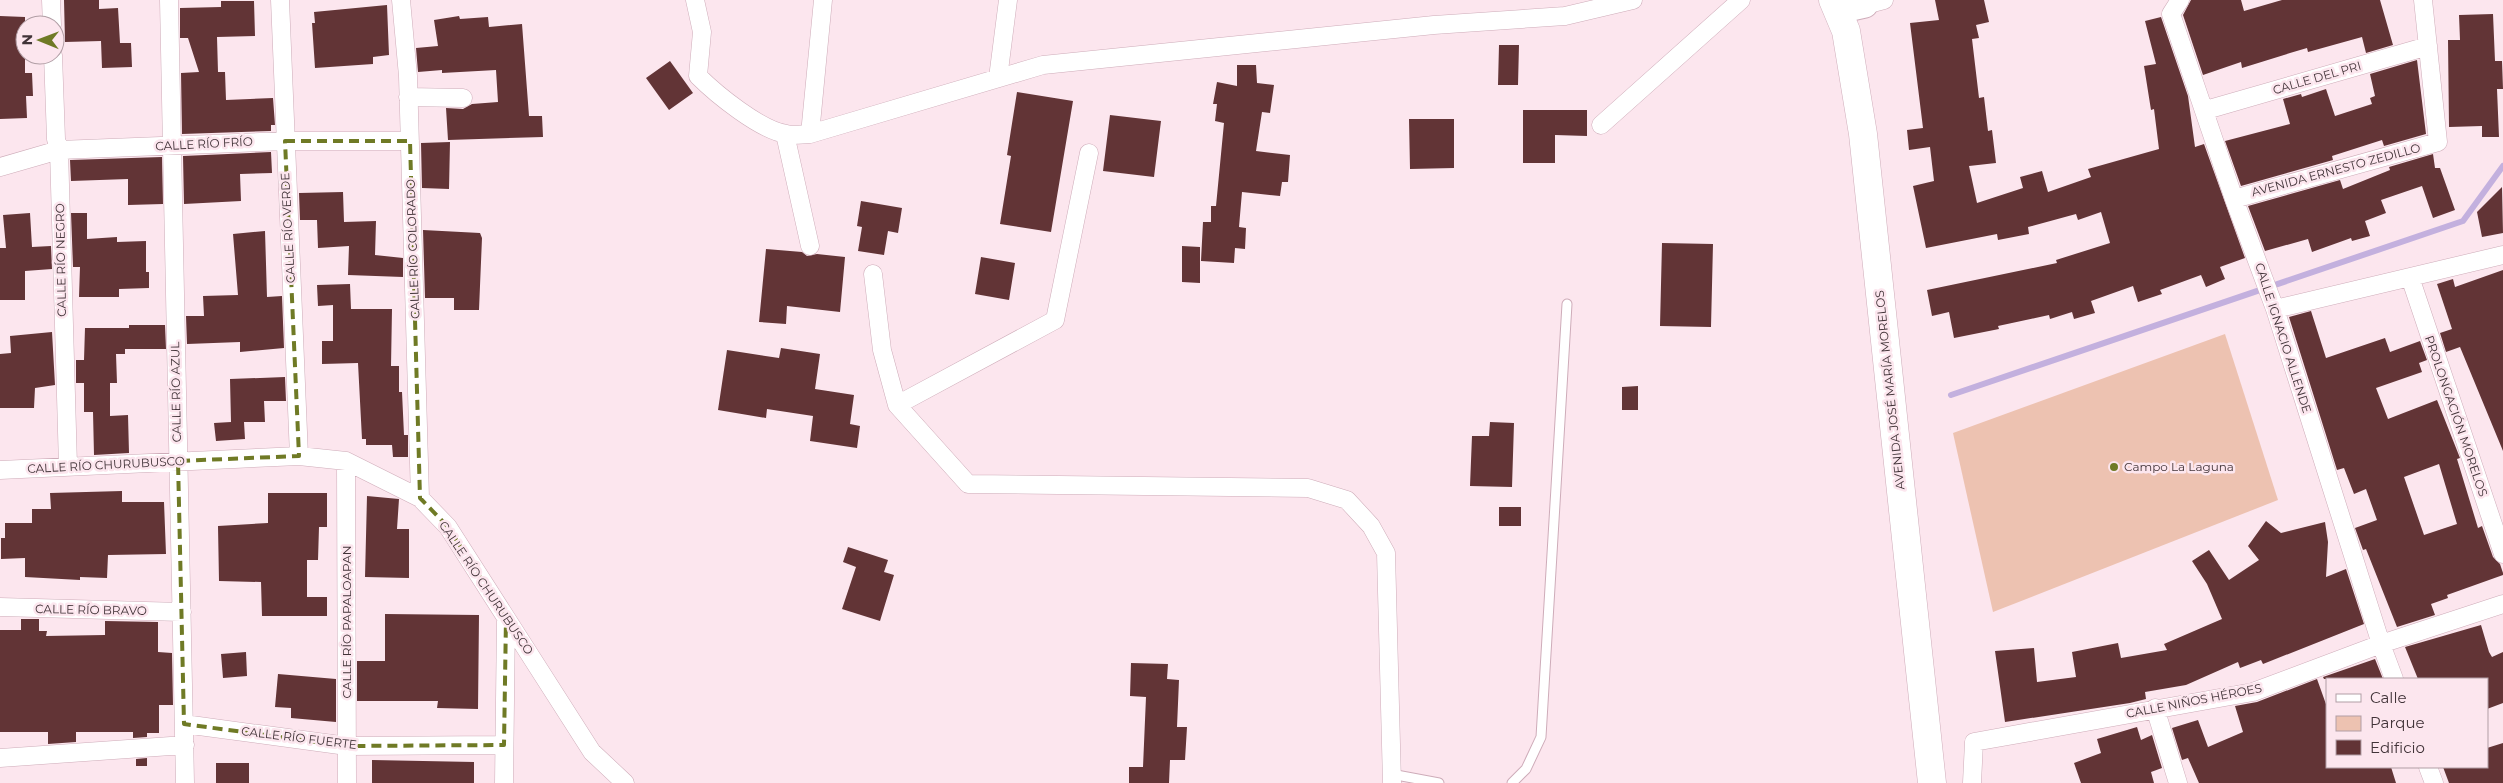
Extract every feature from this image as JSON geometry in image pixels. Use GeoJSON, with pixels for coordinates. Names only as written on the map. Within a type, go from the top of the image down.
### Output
{"type":"FeatureCollection","features":[{"type":"Feature","properties":{"kind":"main road","name":"AVENIDA JOSÉ MARÍA MORELOS"},"geometry":{"type":"LineString","coordinates":[[1836,5],[1846,31],[1852,59],[1863,134],[1932,783]]}},
{"type":"Feature","properties":{"kind":"street"},"geometry":{"type":"LineString","coordinates":[[51,0],[52,15]]}},
{"type":"Feature","properties":{"kind":"street","name":"CALLE RÍO AZUL"},"geometry":{"type":"LineString","coordinates":[[169,0],[186,783]]}},
{"type":"Feature","properties":{"kind":"street","name":"CALLE RÍO VERDE"},"geometry":{"type":"LineString","coordinates":[[280,0],[298,456]]}},
{"type":"Feature","properties":{"kind":"street","name":"CALLE RÍO COLORADO"},"geometry":{"type":"LineString","coordinates":[[401,0],[410,141],[420,498]]}},
{"type":"Feature","properties":{"kind":"street"},"geometry":{"type":"LineString","coordinates":[[695,0],[702,32],[698,76],[712,90],[747,116],[785,134],[810,134],[1043,65],[1434,25],[1565,16],[1633,0]]}},
{"type":"Feature","properties":{"kind":"street"},"geometry":{"type":"LineString","coordinates":[[810,134],[823,0]]}},
{"type":"Feature","properties":{"kind":"street"},"geometry":{"type":"LineString","coordinates":[[998,78],[1008,0]]}},
{"type":"Feature","properties":{"kind":"street"},"geometry":{"type":"LineString","coordinates":[[1601,125],[1740,0]]}},
{"type":"Feature","properties":{"kind":"street","name":"CALLE IGNACIO ALLENDE"},"geometry":{"type":"LineString","coordinates":[[2180,0],[2171,14],[2206,110],[2234,199],[2273,302],[2381,644],[2394,678]]}},
{"type":"Feature","properties":{"kind":"street"},"geometry":{"type":"LineString","coordinates":[[2423,0],[2428,46]]}},
{"type":"Feature","properties":{"kind":"street"},"geometry":{"type":"LineString","coordinates":[[1836,5],[1871,2]]}},
{"type":"Feature","properties":{"kind":"street","name":"CALLE DEL PRI"},"geometry":{"type":"LineString","coordinates":[[2206,110],[2428,46]]}},
{"type":"Feature","properties":{"kind":"street","name":"AVENIDA ERNESTO ZEDILLO"},"geometry":{"type":"LineString","coordinates":[[2234,199],[2438,142],[2428,46]]}},
{"type":"Feature","properties":{"kind":"street","name":"CALLE RÍO NEGRO"},"geometry":{"type":"LineString","coordinates":[[53,65],[56,139],[59,150],[68,466]]}},
{"type":"Feature","properties":{"kind":"street"},"geometry":{"type":"LineString","coordinates":[[408,97],[463,98]]}},
{"type":"Feature","properties":{"kind":"street"},"geometry":{"type":"LineString","coordinates":[[785,134],[810,246]]}},
{"type":"Feature","properties":{"kind":"street","name":"CALLE RÍO FRÍO"},"geometry":{"type":"LineString","coordinates":[[0,167],[59,150],[285,141],[410,141]]}},
{"type":"Feature","properties":{"kind":"street"},"geometry":{"type":"LineString","coordinates":[[897,405],[1055,320],[1089,153]]}},
{"type":"Feature","properties":{"kind":"street"},"geometry":{"type":"LineString","coordinates":[[2273,302],[2410,277],[2503,255]]}},
{"type":"Feature","properties":{"kind":"street"},"geometry":{"type":"LineString","coordinates":[[873,274],[882,350],[897,405],[968,484],[1308,488],[1347,500],[1371,526],[1386,553],[1392,779]]}},
{"type":"Feature","properties":{"kind":"street","name":"PROLONGACIÓN MORELOS"},"geometry":{"type":"LineString","coordinates":[[2410,277],[2503,554]]}},
{"type":"Feature","properties":{"kind":"street","name":"CALLE RÍO CHURUBUSCO"},"geometry":{"type":"LineString","coordinates":[[0,470],[298,456],[346,461],[420,498],[448,527],[592,752],[625,783]]}},
{"type":"Feature","properties":{"kind":"street","name":"CALLE RÍO PAPALOAPAN"},"geometry":{"type":"LineString","coordinates":[[346,461],[347,783]]}},
{"type":"Feature","properties":{"kind":"street","name":"CALLE NIÑOS HÉROES"},"geometry":{"type":"LineString","coordinates":[[1972,783],[1974,742],[2155,708],[2253,692],[2381,644],[2503,604]]}},
{"type":"Feature","properties":{"kind":"street","name":"CALLE RÍO BRAVO"},"geometry":{"type":"LineString","coordinates":[[0,608],[182,612]]}},
{"type":"Feature","properties":{"kind":"street"},"geometry":{"type":"LineString","coordinates":[[504,783],[506,618]]}},
{"type":"Feature","properties":{"kind":"street"},"geometry":{"type":"LineString","coordinates":[[2155,708],[2178,783]]}},
{"type":"Feature","properties":{"kind":"street","name":"CALLE RÍO FUERTE"},"geometry":{"type":"LineString","coordinates":[[184,724],[347,746],[504,745]]}},
{"type":"Feature","properties":{"kind":"street"},"geometry":{"type":"LineString","coordinates":[[0,758],[185,745]]}},
{"type":"Feature","properties":{"kind":"street"},"geometry":{"type":"LineString","coordinates":[[2428,768],[2434,783]]}},
{"type":"Feature","properties":{"kind":"lane"},"geometry":{"type":"LineString","coordinates":[[1512,783],[1526,769],[1541,737],[1567,304]]}},
{"type":"Feature","properties":{"kind":"lane"},"geometry":{"type":"LineString","coordinates":[[1392,779],[1439,783]]}},
{"type":"Feature","properties":{"kind":"highlighted area"},"geometry":{"type":"Polygon","coordinates":[[[285,141],[410,141],[420,498],[448,527],[506,618],[504,745],[347,746],[184,724],[178,461],[299,456],[285,141]]]}},
{"type":"Feature","properties":{"kind":"green space","name":"Campo La Laguna"},"geometry":{"type":"Polygon","coordinates":[[[2225,334],[2278,500],[1993,612],[1953,433],[2225,334]]]}},
{"type":"Feature","properties":{"kind":"building"},"geometry":{"type":"Polygon","coordinates":[[[64,0],[99,0],[99,9],[118,8],[120,43],[131,43],[132,67],[102,68],[101,41],[65,42],[64,0]]]}},
{"type":"Feature","properties":{"kind":"building"},"geometry":{"type":"Polygon","coordinates":[[[1935,0],[1984,0],[1989,22],[1976,25],[1979,38],[1972,39],[1979,98],[1984,97],[1988,131],[1992,130],[1996,163],[1969,166],[1977,203],[2023,188],[2020,177],[2042,171],[2048,192],[2091,177],[2088,169],[2159,149],[2154,109],[2151,110],[2144,66],[2156,64],[2145,21],[2161,17],[2188,96],[2195,147],[2204,144],[2245,258],[2220,267],[2225,279],[2206,287],[2201,275],[2160,290],[2162,294],[2138,302],[2133,286],[2091,301],[2095,313],[2074,319],[2072,312],[2050,319],[2049,315],[1998,326],[1999,329],[1954,338],[1949,312],[1932,316],[1927,290],[2057,263],[2056,260],[2110,243],[2101,212],[2078,220],[2076,214],[2028,227],[2029,234],[1998,240],[1997,234],[1926,248],[1913,186],[1934,181],[1930,147],[1909,150],[1907,130],[1923,128],[1910,23],[1939,20],[1935,0]]]}},
{"type":"Feature","properties":{"kind":"building"},"geometry":{"type":"Polygon","coordinates":[[[2191,0],[2241,0],[2244,11],[2282,0],[2380,0],[2393,45],[2366,53],[2362,37],[2308,52],[2307,48],[2242,68],[2241,62],[2203,75],[2183,15],[2191,0]]]}},
{"type":"Feature","properties":{"kind":"building"},"geometry":{"type":"Polygon","coordinates":[[[221,1],[254,1],[255,36],[217,37],[218,72],[225,72],[226,100],[273,98],[275,125],[271,125],[271,131],[182,134],[181,73],[199,72],[188,38],[180,38],[180,8],[221,7],[221,1]]]}},
{"type":"Feature","properties":{"kind":"building"},"geometry":{"type":"Polygon","coordinates":[[[387,5],[389,55],[373,57],[373,64],[315,68],[312,23],[315,23],[314,12],[387,5]]]}},
{"type":"Feature","properties":{"kind":"building"},"geometry":{"type":"Polygon","coordinates":[[[2493,14],[2495,61],[2502,61],[2503,89],[2497,89],[2499,137],[2482,137],[2482,126],[2449,127],[2448,40],[2460,40],[2459,15],[2493,14]]]}},
{"type":"Feature","properties":{"kind":"building"},"geometry":{"type":"Polygon","coordinates":[[[0,16],[15,17],[15,65],[25,65],[25,73],[32,73],[33,96],[26,96],[27,118],[0,119],[0,16]]]}},
{"type":"Feature","properties":{"kind":"building"},"geometry":{"type":"Polygon","coordinates":[[[459,16],[460,19],[488,17],[489,27],[522,24],[529,116],[542,116],[543,137],[448,140],[446,108],[463,109],[472,104],[498,102],[496,70],[442,73],[442,70],[418,72],[416,48],[438,46],[434,20],[459,16]]]}},
{"type":"Feature","properties":{"kind":"building"},"geometry":{"type":"Polygon","coordinates":[[[1499,45],[1519,45],[1518,85],[1498,85],[1499,45]]]}},
{"type":"Feature","properties":{"kind":"building"},"geometry":{"type":"Polygon","coordinates":[[[2417,60],[2426,134],[2384,146],[2382,140],[2332,156],[2333,160],[2241,186],[2225,141],[2290,124],[2283,99],[2301,94],[2302,97],[2326,89],[2335,116],[2372,104],[2370,98],[2375,96],[2370,74],[2417,60]]]}},
{"type":"Feature","properties":{"kind":"building"},"geometry":{"type":"Polygon","coordinates":[[[670,61],[693,93],[669,110],[646,78],[670,61]]]}},
{"type":"Feature","properties":{"kind":"building"},"geometry":{"type":"Polygon","coordinates":[[[1237,65],[1256,65],[1257,83],[1274,85],[1270,113],[1262,112],[1256,151],[1290,155],[1288,182],[1282,182],[1280,196],[1242,192],[1239,227],[1246,228],[1245,249],[1235,248],[1234,263],[1201,261],[1203,222],[1211,222],[1211,206],[1216,206],[1224,123],[1215,121],[1217,104],[1213,104],[1217,82],[1237,86],[1237,65]]]}},
{"type":"Feature","properties":{"kind":"building"},"geometry":{"type":"Polygon","coordinates":[[[1017,92],[1073,101],[1051,232],[1000,224],[1011,156],[1007,155],[1017,92]]]}},
{"type":"Feature","properties":{"kind":"building"},"geometry":{"type":"Polygon","coordinates":[[[1523,110],[1587,110],[1587,136],[1555,135],[1555,163],[1523,163],[1523,110]]]}},
{"type":"Feature","properties":{"kind":"building"},"geometry":{"type":"Polygon","coordinates":[[[1110,115],[1161,121],[1154,177],[1103,171],[1110,115]]]}},
{"type":"Feature","properties":{"kind":"building"},"geometry":{"type":"Polygon","coordinates":[[[1409,119],[1454,119],[1454,168],[1410,169],[1409,119]]]}},
{"type":"Feature","properties":{"kind":"building"},"geometry":{"type":"Polygon","coordinates":[[[450,142],[449,189],[422,188],[421,143],[450,142]]]}},
{"type":"Feature","properties":{"kind":"building"},"geometry":{"type":"Polygon","coordinates":[[[271,152],[272,173],[240,174],[241,201],[184,204],[183,156],[271,152]]]}},
{"type":"Feature","properties":{"kind":"building"},"geometry":{"type":"Polygon","coordinates":[[[2433,154],[2435,168],[2440,168],[2455,210],[2433,218],[2422,186],[2381,200],[2386,213],[2365,221],[2370,236],[2352,241],[2351,238],[2312,252],[2308,239],[2265,251],[2248,206],[2340,180],[2343,189],[2390,170],[2389,167],[2433,154]]]}},
{"type":"Feature","properties":{"kind":"building"},"geometry":{"type":"Polygon","coordinates":[[[162,157],[163,204],[128,205],[128,179],[71,181],[70,160],[162,157]]]}},
{"type":"Feature","properties":{"kind":"building"},"geometry":{"type":"Polygon","coordinates":[[[2502,187],[2503,233],[2482,237],[2477,212],[2502,187]]]}},
{"type":"Feature","properties":{"kind":"building"},"geometry":{"type":"Polygon","coordinates":[[[343,192],[344,222],[376,221],[375,255],[403,258],[403,277],[348,275],[349,246],[318,248],[317,220],[300,220],[299,193],[343,192]]]}},
{"type":"Feature","properties":{"kind":"building"},"geometry":{"type":"Polygon","coordinates":[[[861,201],[902,208],[898,233],[888,231],[884,255],[858,251],[862,227],[857,226],[861,201]]]}},
{"type":"Feature","properties":{"kind":"building"},"geometry":{"type":"Polygon","coordinates":[[[30,213],[32,247],[51,246],[52,269],[25,271],[25,300],[0,300],[0,248],[6,248],[3,215],[30,213]]]}},
{"type":"Feature","properties":{"kind":"building"},"geometry":{"type":"Polygon","coordinates":[[[71,213],[87,213],[87,239],[117,237],[117,242],[146,241],[146,272],[149,272],[149,288],[119,289],[119,297],[79,297],[80,267],[73,267],[71,213]]]}},
{"type":"Feature","properties":{"kind":"building"},"geometry":{"type":"Polygon","coordinates":[[[423,230],[480,233],[482,238],[479,310],[454,310],[454,298],[425,298],[423,230]]]}},
{"type":"Feature","properties":{"kind":"building"},"geometry":{"type":"Polygon","coordinates":[[[265,231],[267,297],[282,296],[284,348],[240,352],[240,342],[187,344],[186,316],[204,316],[203,296],[238,295],[233,234],[265,231]]]}},
{"type":"Feature","properties":{"kind":"building"},"geometry":{"type":"Polygon","coordinates":[[[1662,243],[1713,244],[1711,327],[1660,326],[1662,243]]]}},
{"type":"Feature","properties":{"kind":"building"},"geometry":{"type":"Polygon","coordinates":[[[1182,246],[1200,247],[1200,283],[1182,282],[1182,246]]]}},
{"type":"Feature","properties":{"kind":"building"},"geometry":{"type":"Polygon","coordinates":[[[766,249],[802,252],[807,256],[817,254],[845,257],[840,312],[787,306],[786,324],[759,322],[766,249]]]}},
{"type":"Feature","properties":{"kind":"building"},"geometry":{"type":"Polygon","coordinates":[[[981,257],[1015,263],[1009,300],[975,294],[981,257]]]}},
{"type":"Feature","properties":{"kind":"building"},"geometry":{"type":"Polygon","coordinates":[[[2503,270],[2503,451],[2460,347],[2446,352],[2440,333],[2452,329],[2437,284],[2453,279],[2455,287],[2503,270]]]}},
{"type":"Feature","properties":{"kind":"building"},"geometry":{"type":"Polygon","coordinates":[[[350,284],[351,309],[392,309],[391,366],[399,366],[399,392],[402,392],[404,435],[408,435],[408,457],[393,457],[392,445],[366,445],[366,439],[362,439],[358,363],[322,364],[322,341],[333,341],[333,305],[318,306],[317,285],[350,284]]]}},
{"type":"Feature","properties":{"kind":"building"},"geometry":{"type":"Polygon","coordinates":[[[2311,311],[2326,358],[2385,338],[2390,352],[2420,341],[2427,360],[2419,363],[2422,372],[2376,388],[2388,419],[2437,400],[2460,458],[2457,459],[2478,528],[2482,526],[2493,557],[2500,564],[2503,575],[2447,595],[2448,598],[2431,604],[2435,615],[2397,627],[2366,549],[2363,550],[2355,528],[2377,520],[2366,489],[2354,494],[2344,468],[2337,470],[2289,317],[2311,311]],[[2439,464],[2404,477],[2424,535],[2457,524],[2439,464]]]}},
{"type":"Feature","properties":{"kind":"building"},"geometry":{"type":"Polygon","coordinates":[[[129,325],[165,325],[166,349],[125,349],[125,354],[116,354],[117,383],[110,383],[110,416],[128,415],[129,453],[94,455],[93,412],[84,412],[84,383],[76,383],[76,360],[84,360],[85,328],[129,328],[129,325]]]}},
{"type":"Feature","properties":{"kind":"building"},"geometry":{"type":"Polygon","coordinates":[[[52,332],[55,385],[35,388],[34,408],[0,408],[0,354],[11,353],[10,336],[52,332]]]}},
{"type":"Feature","properties":{"kind":"building"},"geometry":{"type":"Polygon","coordinates":[[[781,348],[820,354],[815,389],[854,395],[850,424],[860,426],[857,448],[810,441],[813,416],[767,409],[766,418],[718,410],[727,350],[779,358],[781,348]]]}},
{"type":"Feature","properties":{"kind":"building"},"geometry":{"type":"Polygon","coordinates":[[[285,377],[286,401],[264,401],[265,422],[244,422],[245,439],[216,441],[214,423],[231,422],[230,379],[285,377]]]}},
{"type":"Feature","properties":{"kind":"building"},"geometry":{"type":"Polygon","coordinates":[[[1638,386],[1638,410],[1622,410],[1622,387],[1638,386]]]}},
{"type":"Feature","properties":{"kind":"building"},"geometry":{"type":"Polygon","coordinates":[[[1490,422],[1514,423],[1512,487],[1470,486],[1472,436],[1489,436],[1490,422]]]}},
{"type":"Feature","properties":{"kind":"building"},"geometry":{"type":"Polygon","coordinates":[[[122,491],[122,502],[164,502],[166,554],[108,555],[107,578],[80,577],[80,580],[25,577],[25,558],[1,559],[1,538],[5,538],[5,523],[32,523],[32,509],[51,509],[50,493],[122,491]]]}},
{"type":"Feature","properties":{"kind":"building"},"geometry":{"type":"Polygon","coordinates":[[[268,493],[327,493],[327,527],[319,527],[318,560],[307,560],[307,597],[327,597],[327,616],[262,616],[261,582],[219,581],[218,526],[268,523],[268,493]]]}},
{"type":"Feature","properties":{"kind":"building"},"geometry":{"type":"Polygon","coordinates":[[[367,496],[399,499],[397,529],[409,529],[409,578],[365,577],[367,496]]]}},
{"type":"Feature","properties":{"kind":"building"},"geometry":{"type":"Polygon","coordinates":[[[1499,507],[1521,507],[1521,526],[1499,526],[1499,507]]]}},
{"type":"Feature","properties":{"kind":"building"},"geometry":{"type":"Polygon","coordinates":[[[2266,521],[2281,533],[2325,522],[2328,542],[2326,577],[2346,569],[2364,624],[2263,664],[2261,660],[2240,668],[2238,662],[2186,685],[2145,692],[2146,699],[2005,722],[1995,651],[2034,648],[2037,682],[2076,677],[2072,652],[2118,643],[2121,658],[2167,650],[2164,644],[2222,619],[2207,584],[2192,561],[2209,550],[2229,580],[2259,560],[2248,546],[2266,521]]]}},
{"type":"Feature","properties":{"kind":"building"},"geometry":{"type":"Polygon","coordinates":[[[848,547],[888,560],[884,572],[894,575],[880,621],[842,609],[856,567],[843,562],[848,547]]]}},
{"type":"Feature","properties":{"kind":"building"},"geometry":{"type":"Polygon","coordinates":[[[385,614],[479,615],[478,709],[437,708],[438,701],[357,701],[357,661],[385,661],[385,614]]]}},
{"type":"Feature","properties":{"kind":"building"},"geometry":{"type":"Polygon","coordinates":[[[21,619],[39,619],[39,631],[47,631],[46,636],[105,635],[105,621],[158,622],[158,652],[172,653],[173,705],[159,705],[159,733],[147,733],[147,737],[133,738],[133,732],[76,732],[76,742],[48,744],[48,732],[0,732],[0,630],[21,630],[21,619]]]}},
{"type":"Feature","properties":{"kind":"building"},"geometry":{"type":"Polygon","coordinates":[[[2481,625],[2492,657],[2503,652],[2503,703],[2488,709],[2488,678],[2418,678],[2405,647],[2481,625]]]}},
{"type":"Feature","properties":{"kind":"building"},"geometry":{"type":"Polygon","coordinates":[[[246,652],[247,676],[223,678],[221,654],[246,652]]]}},
{"type":"Feature","properties":{"kind":"building"},"geometry":{"type":"Polygon","coordinates":[[[2375,659],[2383,678],[2324,679],[2323,677],[2375,659]]]}},
{"type":"Feature","properties":{"kind":"building"},"geometry":{"type":"Polygon","coordinates":[[[1131,663],[1168,664],[1167,679],[1179,680],[1177,727],[1187,727],[1185,760],[1170,760],[1169,783],[1129,783],[1129,767],[1143,767],[1146,697],[1130,696],[1131,663]]]}},
{"type":"Feature","properties":{"kind":"building"},"geometry":{"type":"Polygon","coordinates":[[[278,674],[336,679],[336,722],[291,718],[291,708],[275,707],[278,674]]]}},
{"type":"Feature","properties":{"kind":"building"},"geometry":{"type":"Polygon","coordinates":[[[2317,679],[2326,704],[2326,768],[2391,768],[2396,783],[2199,783],[2188,758],[2182,760],[2172,728],[2198,720],[2208,747],[2243,732],[2235,706],[2257,702],[2317,679]]]}},
{"type":"Feature","properties":{"kind":"building"},"geometry":{"type":"Polygon","coordinates":[[[2137,727],[2141,740],[2152,735],[2162,768],[2151,772],[2154,783],[2081,783],[2074,763],[2101,753],[2097,739],[2137,727]]]}},
{"type":"Feature","properties":{"kind":"building"},"geometry":{"type":"Polygon","coordinates":[[[2503,743],[2503,783],[2449,783],[2443,768],[2488,768],[2488,748],[2503,743]]]}},
{"type":"Feature","properties":{"kind":"building"},"geometry":{"type":"Polygon","coordinates":[[[147,758],[147,766],[136,766],[136,759],[147,758]]]}},
{"type":"Feature","properties":{"kind":"building"},"geometry":{"type":"Polygon","coordinates":[[[372,760],[474,762],[474,783],[372,783],[372,760]]]}},
{"type":"Feature","properties":{"kind":"building"},"geometry":{"type":"Polygon","coordinates":[[[216,763],[249,763],[249,783],[216,783],[216,763]]]}},
{"type":"Feature","properties":{"kind":"waterway"},"geometry":{"type":"LineString","coordinates":[[1951,395],[2463,221],[2503,166]]}},
{"type":"Feature","properties":{"kind":"place","name":"Campo La Laguna"},"geometry":{"type":"Point","coordinates":[2114,467]}}]}
